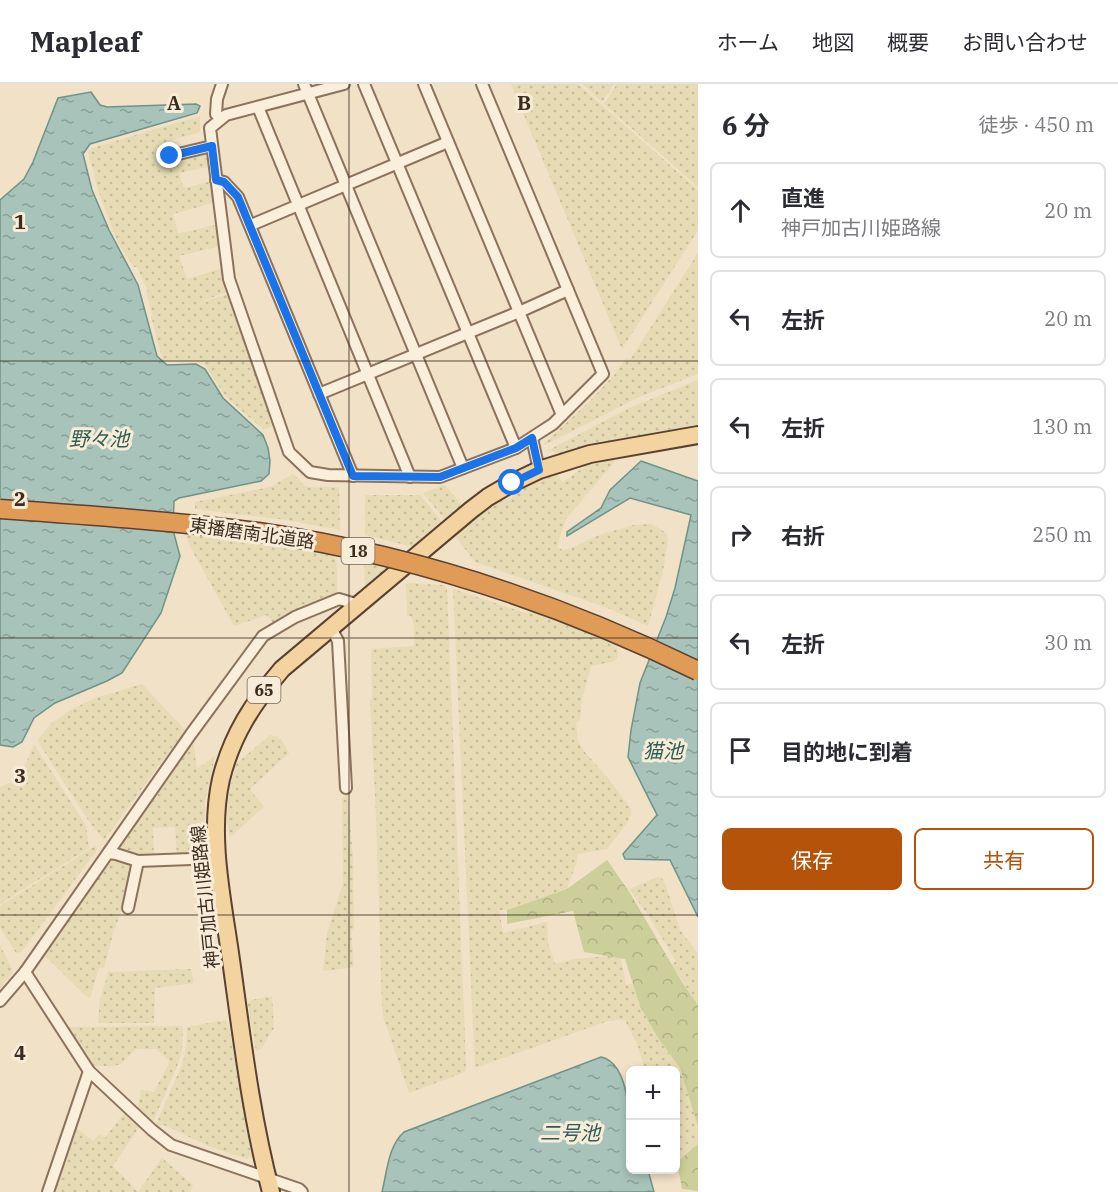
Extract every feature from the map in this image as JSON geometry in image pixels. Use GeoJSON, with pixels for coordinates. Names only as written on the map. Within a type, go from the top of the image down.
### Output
{"type":"FeatureCollection","features":[{"type":"Feature","properties":{"kind":"highway","name":"東播磨南北道路"},"geometry":{"type":"LineString","coordinates":[[0,499],[163,512],[260,523],[403,551],[545,594],[610,619],[698,658]]}},
{"type":"Feature","properties":{"kind":"highway","name":"東播磨南北道路"},"geometry":{"type":"LineString","coordinates":[[0,509],[181,523],[258,532],[362,551],[444,572],[541,603],[627,637],[698,671]]}},
{"type":"Feature","properties":{"kind":"main road","name":"神戸加古川姫路線"},"geometry":{"type":"LineString","coordinates":[[269,1185],[248,1080],[218,858],[218,795],[221,778],[238,730],[257,698],[282,669],[488,497],[539,470],[590,454],[698,435]]}},
{"type":"Feature","properties":{"kind":"street"},"geometry":{"type":"LineString","coordinates":[[220,118],[216,114],[217,99],[222,84]]}},
{"type":"Feature","properties":{"kind":"street"},"geometry":{"type":"LineString","coordinates":[[345,84],[306,88],[258,107],[220,118],[210,128],[229,279],[289,452],[310,472],[328,475],[410,477],[440,477],[516,448],[553,424],[603,374],[482,84]]}},
{"type":"Feature","properties":{"kind":"street"},"geometry":{"type":"LineString","coordinates":[[364,84],[516,448]]}},
{"type":"Feature","properties":{"kind":"street"},"geometry":{"type":"LineString","coordinates":[[424,84],[562,415]]}},
{"type":"Feature","properties":{"kind":"street"},"geometry":{"type":"LineString","coordinates":[[306,88],[463,468]]}},
{"type":"Feature","properties":{"kind":"street"},"geometry":{"type":"LineString","coordinates":[[258,107],[410,477]]}},
{"type":"Feature","properties":{"kind":"street"},"geometry":{"type":"LineString","coordinates":[[250,225],[448,142]]}},
{"type":"Feature","properties":{"kind":"street"},"geometry":{"type":"LineString","coordinates":[[170,156],[212,146]]}},
{"type":"Feature","properties":{"kind":"street"},"geometry":{"type":"LineString","coordinates":[[216,180],[224,182],[238,197],[353,476]]}},
{"type":"Feature","properties":{"kind":"street"},"geometry":{"type":"LineString","coordinates":[[319,394],[568,290]]}},
{"type":"Feature","properties":{"kind":"street"},"geometry":{"type":"LineString","coordinates":[[532,438],[539,470]]}},
{"type":"Feature","properties":{"kind":"street"},"geometry":{"type":"LineString","coordinates":[[0,1001],[25,972],[263,636],[295,617],[339,598],[359,605]]}},
{"type":"Feature","properties":{"kind":"street"},"geometry":{"type":"LineString","coordinates":[[331,628],[338,641],[346,788]]}},
{"type":"Feature","properties":{"kind":"street"},"geometry":{"type":"LineString","coordinates":[[109,853],[138,861],[218,858]]}},
{"type":"Feature","properties":{"kind":"street"},"geometry":{"type":"LineString","coordinates":[[128,908],[138,861]]}},
{"type":"Feature","properties":{"kind":"street"},"geometry":{"type":"LineString","coordinates":[[25,972],[89,1071],[171,1145],[269,1185],[298,1189],[302,1192]]}},
{"type":"Feature","properties":{"kind":"street"},"geometry":{"type":"LineString","coordinates":[[48,1192],[89,1071]]}},
{"type":"Feature","properties":{"kind":"shaded area"},"geometry":{"type":"Polygon","coordinates":[[[511,84],[578,84],[698,190],[698,230],[622,349],[511,84]]]}},
{"type":"Feature","properties":{"kind":"shaded area"},"geometry":{"type":"Polygon","coordinates":[[[582,84],[614,84],[602,102],[582,84]]]}},
{"type":"Feature","properties":{"kind":"shaded area"},"geometry":{"type":"Polygon","coordinates":[[[617,84],[698,84],[698,187],[604,104],[617,84]]]}},
{"type":"Feature","properties":{"kind":"shaded area"},"geometry":{"type":"Polygon","coordinates":[[[200,116],[200,132],[165,142],[170,159],[210,149],[212,166],[179,173],[183,186],[186,188],[214,182],[216,202],[173,214],[178,234],[219,224],[221,246],[179,256],[187,279],[223,268],[229,291],[197,303],[229,294],[237,317],[233,319],[236,318],[238,322],[275,425],[266,429],[263,429],[226,397],[204,364],[196,361],[165,362],[162,358],[151,317],[153,316],[146,293],[147,289],[137,267],[134,267],[118,243],[99,193],[88,152],[92,148],[200,116]]]}},
{"type":"Feature","properties":{"kind":"shaded area"},"geometry":{"type":"Polygon","coordinates":[[[698,253],[698,374],[639,397],[545,445],[615,374],[626,358],[630,360],[698,253]]]}},
{"type":"Feature","properties":{"kind":"shaded area"},"geometry":{"type":"Polygon","coordinates":[[[698,380],[698,427],[567,452],[547,451],[629,408],[698,380]]]}},
{"type":"Feature","properties":{"kind":"shaded area"},"geometry":{"type":"Polygon","coordinates":[[[613,459],[615,461],[566,519],[558,548],[563,550],[571,548],[602,534],[634,525],[651,524],[662,530],[667,535],[668,541],[663,571],[648,626],[608,608],[475,562],[453,533],[502,496],[507,500],[535,481],[555,472],[563,482],[591,462],[613,459]]]}},
{"type":"Feature","properties":{"kind":"shaded area"},"geometry":{"type":"Polygon","coordinates":[[[293,474],[305,486],[339,487],[340,530],[287,520],[195,509],[195,502],[270,487],[293,474]]]}},
{"type":"Feature","properties":{"kind":"shaded area"},"geometry":{"type":"Polygon","coordinates":[[[445,485],[462,505],[444,521],[423,493],[445,485]]]}},
{"type":"Feature","properties":{"kind":"shaded area"},"geometry":{"type":"Polygon","coordinates":[[[365,495],[420,495],[442,522],[414,547],[365,535],[365,495]]]}},
{"type":"Feature","properties":{"kind":"shaded area"},"geometry":{"type":"Polygon","coordinates":[[[186,530],[332,551],[337,564],[337,594],[274,624],[267,615],[234,626],[193,552],[185,535],[186,530]]]}},
{"type":"Feature","properties":{"kind":"shaded area"},"geometry":{"type":"Polygon","coordinates":[[[364,562],[390,568],[374,582],[365,586],[364,562]]]}},
{"type":"Feature","properties":{"kind":"shaded area"},"geometry":{"type":"Polygon","coordinates":[[[406,583],[443,585],[447,589],[466,1065],[465,1072],[409,1093],[382,1007],[370,701],[372,698],[371,649],[414,646],[414,626],[411,616],[407,616],[406,583]]]}},
{"type":"Feature","properties":{"kind":"shaded area"},"geometry":{"type":"Polygon","coordinates":[[[453,589],[525,613],[531,612],[616,639],[618,656],[615,661],[591,666],[582,699],[580,720],[576,723],[578,741],[583,750],[631,809],[631,815],[607,849],[577,854],[577,861],[567,889],[507,910],[499,910],[503,933],[547,922],[548,944],[555,964],[574,959],[620,955],[626,985],[633,984],[640,1006],[658,1038],[679,1066],[644,1066],[638,1046],[625,1020],[608,1021],[475,1068],[453,589]]]}},
{"type":"Feature","properties":{"kind":"shaded area"},"geometry":{"type":"Polygon","coordinates":[[[142,684],[185,730],[104,840],[88,820],[37,740],[52,723],[74,708],[98,697],[142,684]]]}},
{"type":"Feature","properties":{"kind":"shaded area"},"geometry":{"type":"Polygon","coordinates":[[[270,735],[281,739],[289,753],[250,789],[264,807],[230,837],[227,823],[228,798],[236,764],[270,735]]]}},
{"type":"Feature","properties":{"kind":"shaded area"},"geometry":{"type":"Polygon","coordinates":[[[193,741],[197,769],[215,756],[205,801],[204,856],[177,857],[175,827],[153,828],[154,857],[141,858],[119,850],[174,767],[193,741]]]}},
{"type":"Feature","properties":{"kind":"shaded area"},"geometry":{"type":"Polygon","coordinates":[[[34,744],[86,826],[89,848],[0,904],[0,787],[21,775],[34,744]]]}},
{"type":"Feature","properties":{"kind":"shaded area"},"geometry":{"type":"Polygon","coordinates":[[[348,795],[353,859],[354,927],[351,932],[354,967],[323,971],[327,933],[343,883],[342,799],[348,795]]]}},
{"type":"Feature","properties":{"kind":"shaded area"},"geometry":{"type":"Polygon","coordinates":[[[95,846],[97,850],[21,952],[16,953],[0,927],[0,906],[95,846]]]}},
{"type":"Feature","properties":{"kind":"shaded area"},"geometry":{"type":"Polygon","coordinates":[[[109,861],[132,863],[132,869],[104,968],[99,968],[90,998],[46,957],[46,953],[109,861]]]}},
{"type":"Feature","properties":{"kind":"shaded area"},"geometry":{"type":"Polygon","coordinates":[[[658,877],[662,878],[666,886],[680,930],[698,954],[698,1005],[672,965],[676,961],[629,889],[658,877]]]}},
{"type":"Feature","properties":{"kind":"shaded area"},"geometry":{"type":"Polygon","coordinates":[[[0,945],[13,971],[0,989],[0,945]]]}},
{"type":"Feature","properties":{"kind":"shaded area"},"geometry":{"type":"Polygon","coordinates":[[[191,969],[194,983],[155,988],[154,1023],[100,1023],[98,1021],[100,1001],[108,972],[191,969]]]}},
{"type":"Feature","properties":{"kind":"shaded area"},"geometry":{"type":"Polygon","coordinates":[[[272,996],[274,1028],[261,1049],[256,1051],[248,1004],[252,1000],[272,996]]]}},
{"type":"Feature","properties":{"kind":"shaded area"},"geometry":{"type":"Polygon","coordinates":[[[226,1020],[229,1026],[251,1155],[247,1159],[208,1146],[164,1125],[156,1124],[182,1065],[186,1050],[187,1027],[226,1020]]]}},
{"type":"Feature","properties":{"kind":"shaded area"},"geometry":{"type":"Polygon","coordinates":[[[183,1026],[182,1050],[178,1064],[152,1124],[137,1110],[141,1090],[154,1092],[170,1061],[156,1049],[136,1049],[121,1064],[94,1066],[69,1027],[183,1026]]]}},
{"type":"Feature","properties":{"kind":"shaded area"},"geometry":{"type":"Polygon","coordinates":[[[680,1068],[698,1126],[698,1144],[680,1159],[680,1068]]]}},
{"type":"Feature","properties":{"kind":"shaded area"},"geometry":{"type":"Polygon","coordinates":[[[124,1113],[139,1127],[113,1166],[138,1192],[51,1192],[73,1125],[93,1141],[99,1134],[105,1138],[124,1113]]]}},
{"type":"Feature","properties":{"kind":"shaded area"},"geometry":{"type":"Polygon","coordinates":[[[162,1158],[193,1185],[190,1192],[138,1192],[162,1158]]]}},
{"type":"Feature","properties":{"kind":"green space"},"geometry":{"type":"Polygon","coordinates":[[[607,860],[630,893],[698,1005],[698,1126],[680,1066],[658,1038],[640,1006],[625,959],[584,952],[573,911],[507,924],[507,910],[567,889],[607,860]]]}},
{"type":"Feature","properties":{"kind":"green space"},"geometry":{"type":"Polygon","coordinates":[[[698,1144],[698,1191],[682,1189],[680,1159],[698,1144]]]}},
{"type":"Feature","properties":{"kind":"water","name":"野々池"},"geometry":{"type":"Polygon","coordinates":[[[91,92],[100,105],[107,107],[196,104],[200,106],[197,113],[90,144],[83,154],[92,190],[109,230],[138,285],[157,356],[167,365],[196,364],[205,369],[223,398],[263,435],[270,461],[269,474],[261,481],[179,498],[174,501],[173,530],[180,556],[161,613],[122,673],[55,703],[34,718],[22,742],[13,747],[0,745],[0,200],[24,179],[58,98],[91,92]]]}},
{"type":"Feature","properties":{"kind":"water","name":"猫池"},"geometry":{"type":"Polygon","coordinates":[[[641,461],[698,481],[698,917],[670,860],[625,859],[623,854],[657,815],[628,757],[631,730],[640,683],[675,588],[691,515],[630,498],[567,536],[567,532],[601,508],[610,490],[641,461]]]}},
{"type":"Feature","properties":{"kind":"water","name":"二号池"},"geometry":{"type":"Polygon","coordinates":[[[601,1057],[612,1063],[620,1074],[625,1088],[626,1174],[649,1174],[654,1192],[382,1192],[391,1152],[404,1132],[601,1057]]]}},
{"type":"Feature","properties":{"kind":"route"},"geometry":{"type":"LineString","coordinates":[[170,156],[212,146],[216,180],[224,182],[238,197],[353,476],[440,477],[516,448],[532,438],[539,470],[512,483]]}}]}
